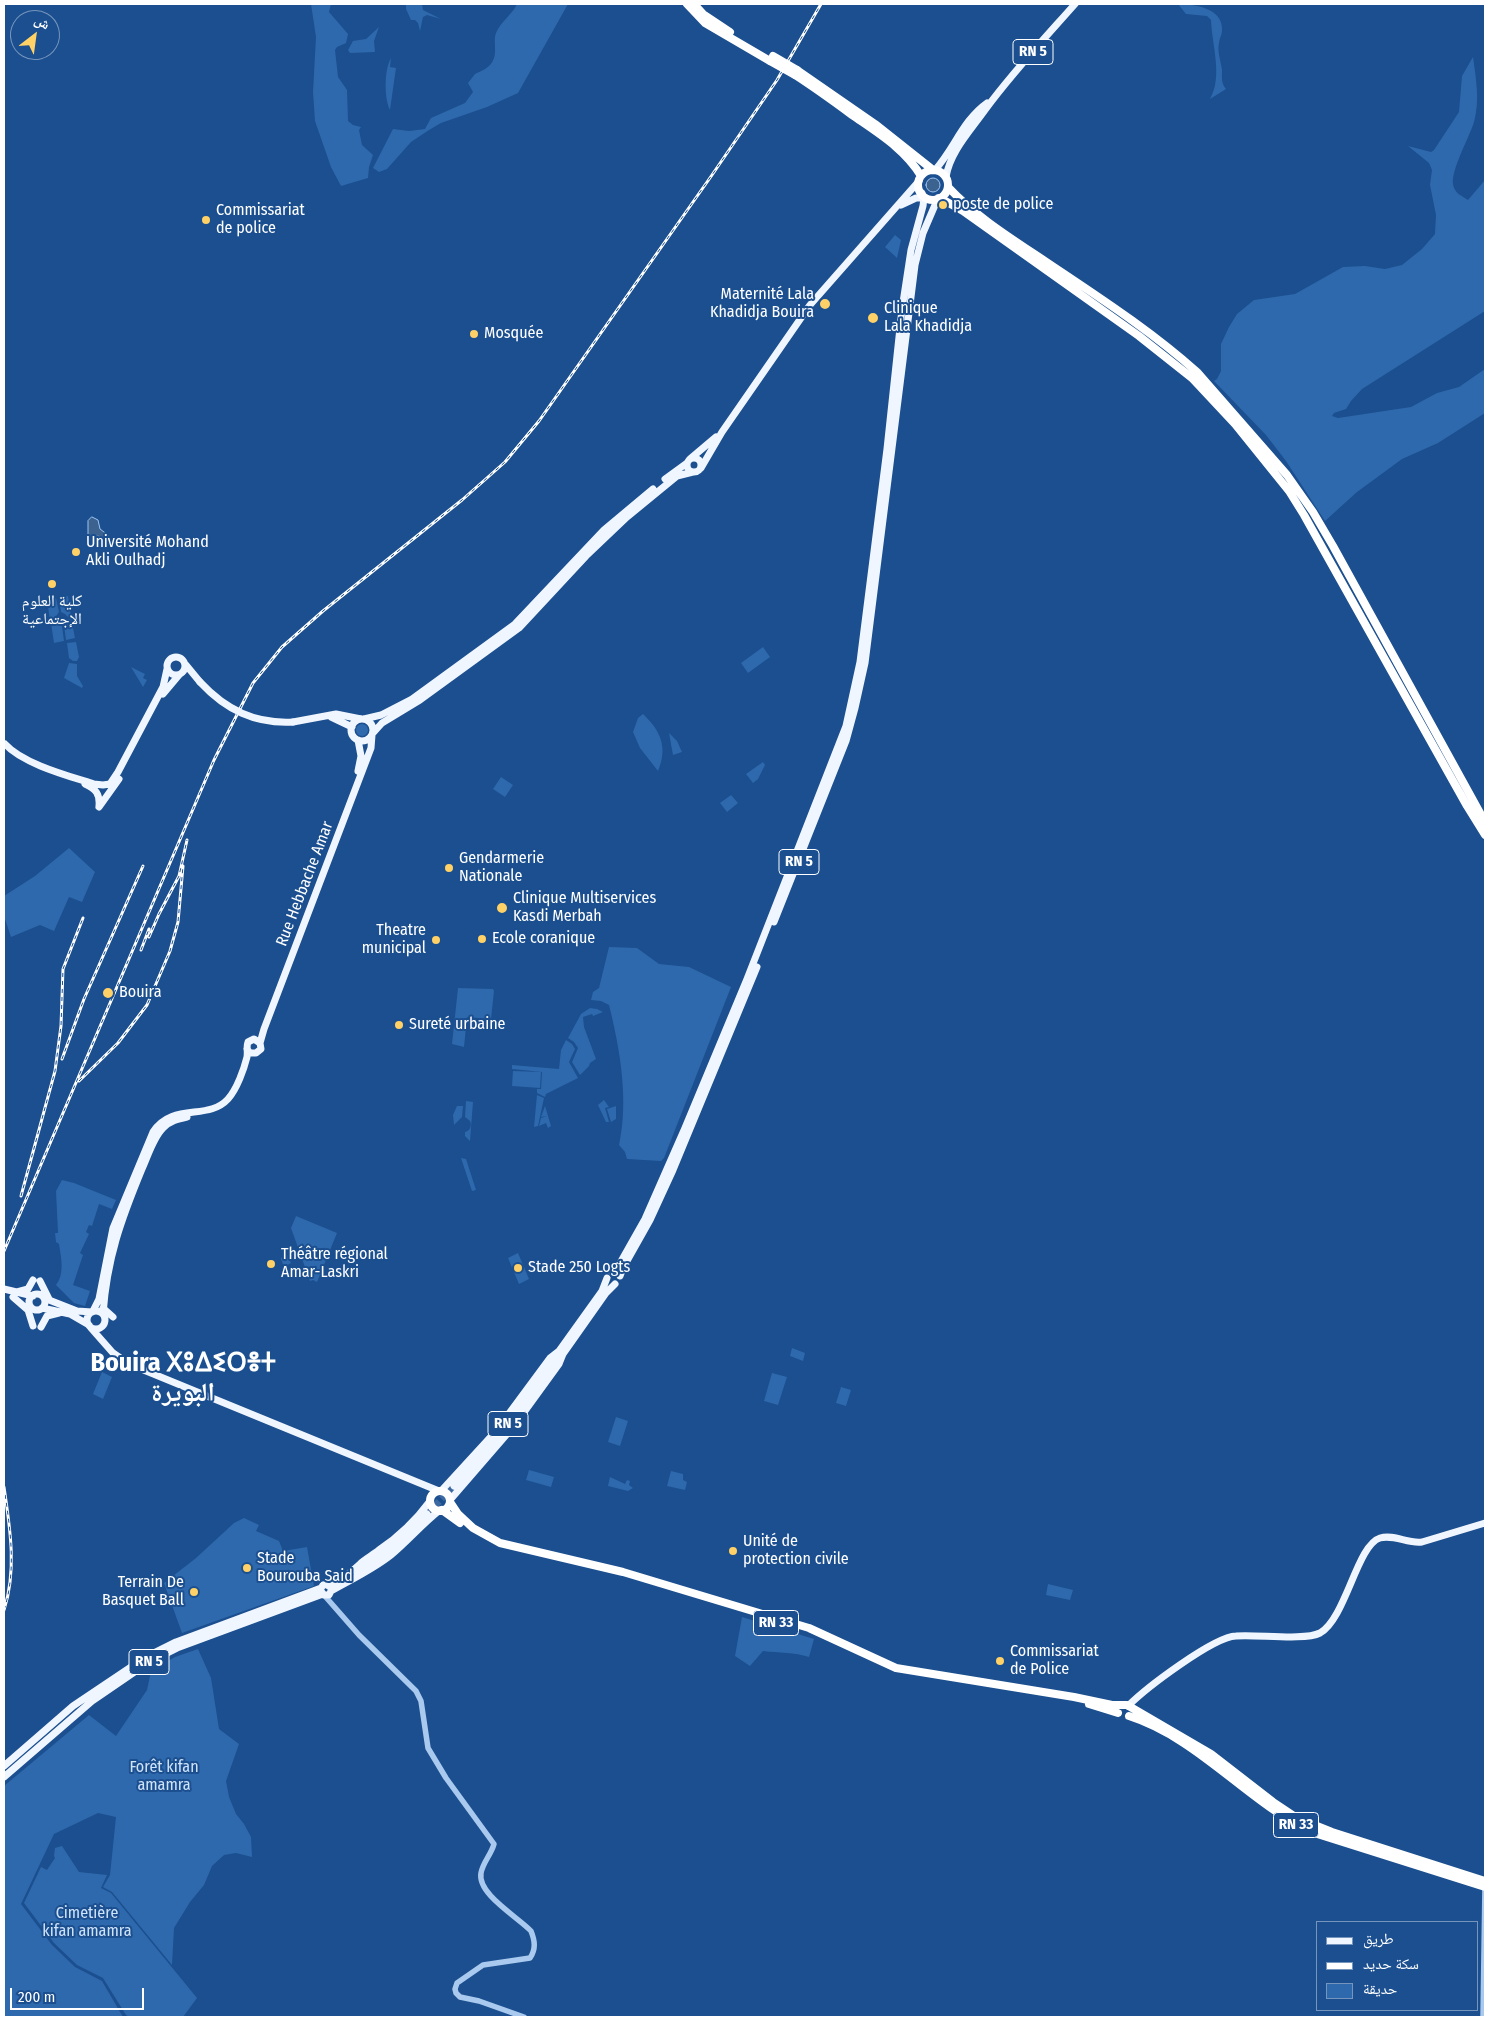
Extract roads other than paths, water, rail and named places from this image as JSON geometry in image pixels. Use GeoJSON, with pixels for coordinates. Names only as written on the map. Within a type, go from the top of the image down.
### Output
{"type":"FeatureCollection","features":[{"type":"Feature","properties":{"kind":"highway"},"geometry":{"type":"LineString","coordinates":[[687,4],[705,24],[772,58]]}},
{"type":"Feature","properties":{"kind":"highway"},"geometry":{"type":"LineString","coordinates":[[694,4],[712,21],[875,124],[934,170],[946,177],[948,187],[974,210],[1025,248],[1142,327],[1203,379],[1268,452],[1313,512],[1334,546],[1485,822]]}},
{"type":"Feature","properties":{"kind":"highway"},"geometry":{"type":"LineString","coordinates":[[796,73],[897,148],[915,165],[924,196],[939,198],[997,235],[1159,351],[1192,378],[1235,424],[1289,491],[1304,515],[1485,835]]}},
{"type":"Feature","properties":{"kind":"highway"},"geometry":{"type":"LineString","coordinates":[[920,179],[926,172],[934,170]]}},
{"type":"Feature","properties":{"kind":"highway"},"geometry":{"type":"LineString","coordinates":[[939,198],[948,187]]}},
{"type":"Feature","properties":{"kind":"highway"},"geometry":{"type":"LineString","coordinates":[[440,1491],[446,1493],[450,1501],[447,1508],[441,1510],[435,1509],[431,1500],[433,1494],[440,1491]]}},
{"type":"Feature","properties":{"kind":"highway","name":"RN 33"},"geometry":{"type":"LineString","coordinates":[[450,1501],[458,1514],[473,1528],[500,1543],[623,1572],[809,1628],[896,1668],[1126,1710],[1187,1746],[1291,1823],[1338,1842],[1485,1884]]}},
{"type":"Feature","properties":{"kind":"highway","name":"RN 33"},"geometry":{"type":"LineString","coordinates":[[441,1510],[478,1538],[496,1546],[586,1565],[818,1636],[900,1674],[1126,1710]]}},
{"type":"Feature","properties":{"kind":"main road","name":"RN 5"},"geometry":{"type":"LineString","coordinates":[[946,177],[947,169],[958,149],[991,100],[1075,4]]}},
{"type":"Feature","properties":{"kind":"main road","name":"RN 5"},"geometry":{"type":"LineString","coordinates":[[934,170],[967,123],[981,107],[991,100]]}},
{"type":"Feature","properties":{"kind":"main road"},"geometry":{"type":"LineString","coordinates":[[722,432],[604,530],[515,624],[412,699],[381,715],[354,722],[352,734],[358,740],[367,740],[382,723],[445,682],[519,628],[586,556],[622,521],[677,476],[698,472],[722,432],[815,299],[920,179]]}},
{"type":"Feature","properties":{"kind":"main road","name":"RN 5"},"geometry":{"type":"LineString","coordinates":[[560,1356],[602,1291],[610,1275],[619,1264],[644,1219],[685,1128],[747,979],[846,726],[860,662],[906,277],[924,196]]}},
{"type":"Feature","properties":{"kind":"main road"},"geometry":{"type":"LineString","coordinates":[[893,211],[901,204],[924,196]]}},
{"type":"Feature","properties":{"kind":"main road","name":"RN 5"},"geometry":{"type":"LineString","coordinates":[[620,1276],[650,1220],[690,1131],[815,824],[851,727],[864,663],[917,254],[925,226],[939,198]]}},
{"type":"Feature","properties":{"kind":"main road"},"geometry":{"type":"LineString","coordinates":[[901,204],[913,204],[918,207],[921,214]]}},
{"type":"Feature","properties":{"kind":"main road"},"geometry":{"type":"LineString","coordinates":[[688,461],[699,459],[702,463],[701,468]]}},
{"type":"Feature","properties":{"kind":"main road"},"geometry":{"type":"LineString","coordinates":[[688,461],[689,470],[693,472]]}},
{"type":"Feature","properties":{"kind":"main road"},"geometry":{"type":"LineString","coordinates":[[4,744],[19,756],[73,777],[107,785],[112,782],[163,687],[169,661],[174,658],[181,659],[218,700],[240,714],[268,722],[293,722],[336,714],[363,719],[372,724],[372,734]]}},
{"type":"Feature","properties":{"kind":"main road"},"geometry":{"type":"LineString","coordinates":[[73,777],[97,792],[99,795],[99,806],[116,785],[166,690],[185,670],[186,664]]}},
{"type":"Feature","properties":{"kind":"main road"},"geometry":{"type":"LineString","coordinates":[[167,669],[172,674],[192,677],[200,682]]}},
{"type":"Feature","properties":{"kind":"main road"},"geometry":{"type":"LineString","coordinates":[[326,716],[340,720],[352,727]]}},
{"type":"Feature","properties":{"kind":"main road"},"geometry":{"type":"LineString","coordinates":[[371,748],[378,732],[390,718]]}},
{"type":"Feature","properties":{"kind":"main road","name":"Rue Hebbache Amar"},"geometry":{"type":"LineString","coordinates":[[260,1043],[371,748],[372,734]]}},
{"type":"Feature","properties":{"kind":"main road","name":"Rue Hebbache Amar"},"geometry":{"type":"LineString","coordinates":[[252,1039],[264,1019],[358,769],[361,756],[358,740]]}},
{"type":"Feature","properties":{"kind":"main road"},"geometry":{"type":"LineString","coordinates":[[4,744],[5,756]]}},
{"type":"Feature","properties":{"kind":"main road"},"geometry":{"type":"LineString","coordinates":[[90,1327],[87,1318],[99,1299],[113,1228],[158,1125],[170,1116],[210,1109],[224,1102],[232,1093],[241,1073],[247,1057],[248,1042],[252,1039],[257,1040],[260,1043],[260,1049],[255,1054],[236,1096],[228,1105],[217,1112],[171,1121],[157,1136],[118,1229],[112,1252],[103,1311],[106,1320],[104,1334],[113,1353]]}},
{"type":"Feature","properties":{"kind":"main road"},"geometry":{"type":"LineString","coordinates":[[247,1049],[250,1053],[255,1054]]}},
{"type":"Feature","properties":{"kind":"main road"},"geometry":{"type":"LineString","coordinates":[[618,1273],[620,1276],[619,1281],[615,1284],[610,1283],[610,1275],[618,1273]]}},
{"type":"Feature","properties":{"kind":"main road"},"geometry":{"type":"LineString","coordinates":[[14,1295],[28,1289],[37,1280],[47,1296],[55,1304]]}},
{"type":"Feature","properties":{"kind":"main road","name":"RN 5"},"geometry":{"type":"LineString","coordinates":[[454,1486],[512,1419],[606,1293],[615,1284]]}},
{"type":"Feature","properties":{"kind":"main road"},"geometry":{"type":"LineString","coordinates":[[4,1289],[36,1310],[42,1308],[80,1318],[123,1361],[440,1491],[458,1474],[496,1431],[550,1358],[560,1356]]}},
{"type":"Feature","properties":{"kind":"main road"},"geometry":{"type":"LineString","coordinates":[[4,1294],[40,1295],[55,1304],[77,1311],[103,1311],[114,1317]]}},
{"type":"Feature","properties":{"kind":"main road"},"geometry":{"type":"LineString","coordinates":[[14,1295],[28,1310],[33,1326]]}},
{"type":"Feature","properties":{"kind":"main road"},"geometry":{"type":"LineString","coordinates":[[30,1305],[30,1300],[33,1296]]}},
{"type":"Feature","properties":{"kind":"main road"},"geometry":{"type":"LineString","coordinates":[[42,1308],[45,1304],[44,1298]]}},
{"type":"Feature","properties":{"kind":"main road"},"geometry":{"type":"LineString","coordinates":[[41,1327],[45,1318],[62,1312]]}},
{"type":"Feature","properties":{"kind":"main road"},"geometry":{"type":"LineString","coordinates":[[90,1327],[99,1329],[104,1325]]}},
{"type":"Feature","properties":{"kind":"main road"},"geometry":{"type":"LineString","coordinates":[[450,1501],[514,1426],[560,1356]]}},
{"type":"Feature","properties":{"kind":"main road"},"geometry":{"type":"LineString","coordinates":[[416,1482],[425,1489],[431,1500],[422,1512],[400,1533],[360,1564],[357,1572],[366,1573],[392,1554],[441,1510]]}},
{"type":"Feature","properties":{"kind":"main road","name":"RN 5"},"geometry":{"type":"LineString","coordinates":[[4,1777],[92,1701],[148,1662],[177,1648],[326,1591],[357,1572],[390,1548],[427,1514]]}},
{"type":"Feature","properties":{"kind":"main road"},"geometry":{"type":"LineString","coordinates":[[1126,1710],[1136,1698],[1175,1669],[1221,1639],[1236,1636],[1303,1636],[1318,1634],[1327,1628],[1338,1611],[1368,1550],[1378,1539],[1392,1538],[1408,1542],[1422,1542],[1485,1523]]}},
{"type":"Feature","properties":{"kind":"main road","name":"RN 5"},"geometry":{"type":"LineString","coordinates":[[4,1766],[73,1706],[146,1657],[176,1642],[326,1591]]}},
{"type":"Feature","properties":{"kind":"street"},"geometry":{"type":"LineString","coordinates":[[326,1591],[359,1635],[418,1695],[428,1748],[446,1778],[494,1844],[482,1871],[482,1884],[488,1894],[531,1931],[534,1939],[534,1953],[530,1958],[483,1965],[457,1983],[456,1993],[460,1998],[479,2001],[524,2017]]}},
{"type":"Feature","properties":{"kind":"street"},"geometry":{"type":"LineString","coordinates":[[1483,2017],[1485,1884]]}},
{"type":"Feature","properties":{"kind":"tunnel"},"geometry":{"type":"LineString","coordinates":[[427,1514],[454,1486]]}},
{"type":"Feature","properties":{"kind":"railway"},"geometry":{"type":"LineString","coordinates":[[4,1251],[214,760],[253,683],[282,647],[323,611],[462,500],[505,462],[539,421],[712,175],[777,80],[821,4]]}},
{"type":"Feature","properties":{"kind":"railway"},"geometry":{"type":"LineString","coordinates":[[149,937],[179,876],[187,840]]}},
{"type":"Feature","properties":{"kind":"railway"},"geometry":{"type":"LineString","coordinates":[[62,1059],[84,999],[143,866]]}},
{"type":"Feature","properties":{"kind":"railway"},"geometry":{"type":"LineString","coordinates":[[79,1081],[118,1043],[147,1005],[170,951],[178,922],[183,866]]}},
{"type":"Feature","properties":{"kind":"railway"},"geometry":{"type":"LineString","coordinates":[[21,1196],[55,1071],[61,1026],[63,969],[83,918]]}},
{"type":"Feature","properties":{"kind":"railway"},"geometry":{"type":"LineString","coordinates":[[141,950],[149,929]]}},
{"type":"Feature","properties":{"kind":"railway"},"geometry":{"type":"LineString","coordinates":[[4,1487],[11,1549],[10,1580],[4,1610]]}},
{"type":"Feature","properties":{"kind":"place","name":"poste de police"},"geometry":{"type":"Point","coordinates":[943,205]}},
{"type":"Feature","properties":{"kind":"place","name":"Commissariat de police"},"geometry":{"type":"Point","coordinates":[206,220]}},
{"type":"Feature","properties":{"kind":"place","name":"Maternité Lala Khadidja Bouira"},"geometry":{"type":"Point","coordinates":[825,304]}},
{"type":"Feature","properties":{"kind":"place","name":"Clinique Lala Khadidja"},"geometry":{"type":"Point","coordinates":[873,318]}},
{"type":"Feature","properties":{"kind":"place","name":"Mosquée"},"geometry":{"type":"Point","coordinates":[474,334]}},
{"type":"Feature","properties":{"kind":"place","name":"Université Mohand Akli Oulhadj"},"geometry":{"type":"Point","coordinates":[76,552]}},
{"type":"Feature","properties":{"kind":"place","name":"كلية العلوم الإجتماعية"},"geometry":{"type":"Point","coordinates":[52,584]}},
{"type":"Feature","properties":{"kind":"place","name":"Gendarmerie Nationale"},"geometry":{"type":"Point","coordinates":[449,868]}},
{"type":"Feature","properties":{"kind":"place","name":"Clinique Multiservices Kasdi Merbah"},"geometry":{"type":"Point","coordinates":[502,908]}},
{"type":"Feature","properties":{"kind":"place","name":"Ecole coranique"},"geometry":{"type":"Point","coordinates":[482,939]}},
{"type":"Feature","properties":{"kind":"place","name":"Theatre municipal"},"geometry":{"type":"Point","coordinates":[436,940]}},
{"type":"Feature","properties":{"kind":"place","name":"Bouira"},"geometry":{"type":"Point","coordinates":[108,993]}},
{"type":"Feature","properties":{"kind":"place","name":"Sureté urbaine"},"geometry":{"type":"Point","coordinates":[399,1025]}},
{"type":"Feature","properties":{"kind":"place","name":"Théâtre régional Amar-Laskri"},"geometry":{"type":"Point","coordinates":[271,1264]}},
{"type":"Feature","properties":{"kind":"place","name":"Stade 250 Logts"},"geometry":{"type":"Point","coordinates":[518,1268]}},
{"type":"Feature","properties":{"kind":"place","name":"Unité de protection civile"},"geometry":{"type":"Point","coordinates":[733,1551]}},
{"type":"Feature","properties":{"kind":"place","name":"Stade Bourouba Said"},"geometry":{"type":"Point","coordinates":[247,1568]}},
{"type":"Feature","properties":{"kind":"place","name":"Terrain De Basquet Ball"},"geometry":{"type":"Point","coordinates":[194,1592]}},
{"type":"Feature","properties":{"kind":"place","name":"Commissariat de Police"},"geometry":{"type":"Point","coordinates":[1000,1661]}},
{"type":"Feature","properties":{"kind":"district","name":"Bouira ⵝⵓⵠⵉⵔⴻⵜ البويرة"},"geometry":{"type":"Point","coordinates":[183,1379]}},
{"type":"Feature","properties":{"kind":"park label","name":"Forêt kifan amamra"},"geometry":{"type":"Point","coordinates":[164,1777]}},
{"type":"Feature","properties":{"kind":"park label","name":"Cimetière kifan amamra"},"geometry":{"type":"Point","coordinates":[87,1923]}}]}
